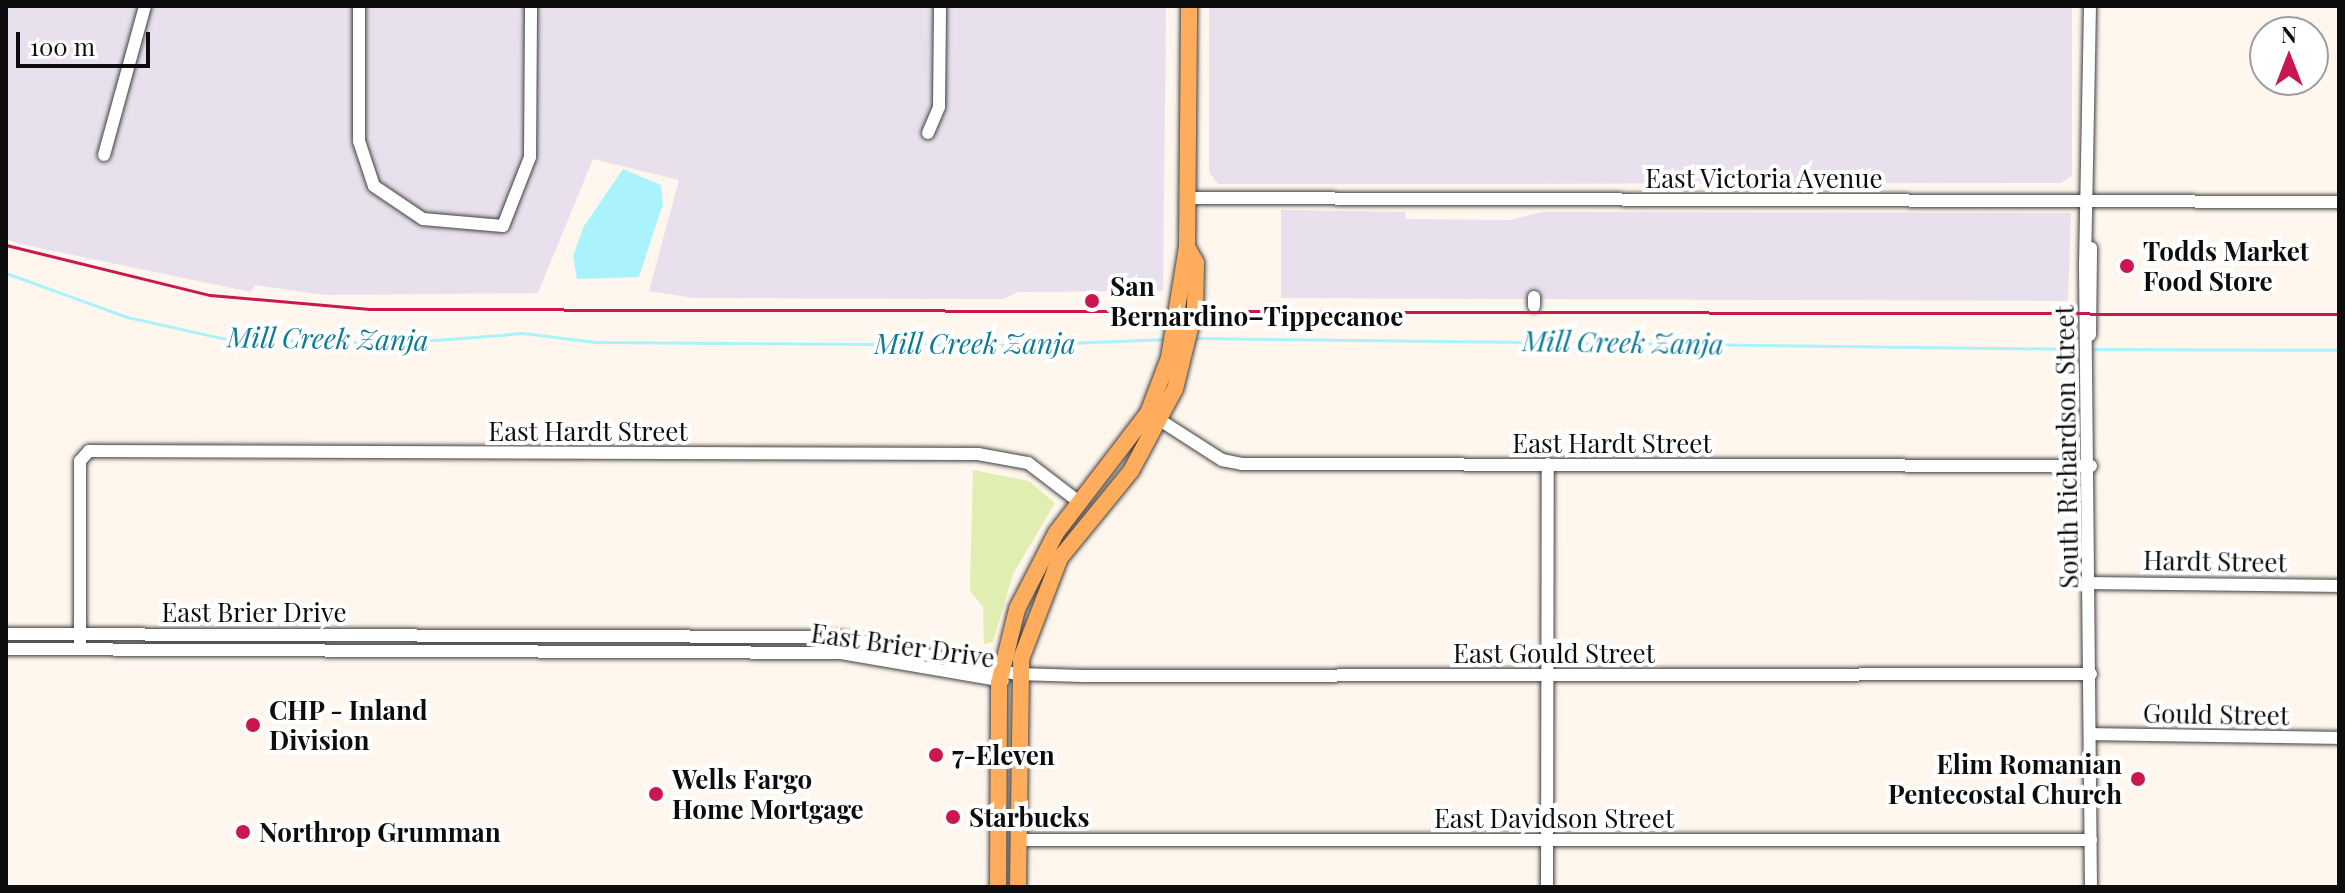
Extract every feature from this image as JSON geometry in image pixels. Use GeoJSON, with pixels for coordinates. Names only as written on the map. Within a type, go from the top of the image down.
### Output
{"type":"FeatureCollection","features":[{"type":"Feature","properties":{"kind":"main road"},"geometry":{"type":"LineString","coordinates":[[1018,887],[1017,674],[1049,578],[1155,416],[1188,353],[1184,325],[1189,198],[1189,6]]}},
{"type":"Feature","properties":{"kind":"main road"},"geometry":{"type":"LineString","coordinates":[[998,887],[1000,676],[1026,585],[1079,502],[1155,416],[1169,358],[1184,325]]}},
{"type":"Feature","properties":{"kind":"main road"},"geometry":{"type":"LineString","coordinates":[[1079,502],[1093,512]]}},
{"type":"Feature","properties":{"kind":"street"},"geometry":{"type":"LineString","coordinates":[[104,155],[145,6]]}},
{"type":"Feature","properties":{"kind":"street"},"geometry":{"type":"LineString","coordinates":[[359,6],[364,168],[381,195],[412,215],[446,225],[503,226],[530,157],[531,6]]}},
{"type":"Feature","properties":{"kind":"street"},"geometry":{"type":"LineString","coordinates":[[928,133],[939,107],[940,6]]}},
{"type":"Feature","properties":{"kind":"street"},"geometry":{"type":"LineString","coordinates":[[2090,6],[2090,201]]}},
{"type":"Feature","properties":{"kind":"street","name":"East Victoria Avenue"},"geometry":{"type":"LineString","coordinates":[[1189,198],[2339,202]]}},
{"type":"Feature","properties":{"kind":"street","name":"South Richardson Street"},"geometry":{"type":"LineString","coordinates":[[2090,201],[2091,887]]}},
{"type":"Feature","properties":{"kind":"street","name":"East Hardt Street"},"geometry":{"type":"LineString","coordinates":[[1155,416],[1232,463],[2091,466]]}},
{"type":"Feature","properties":{"kind":"street","name":"East Hardt Street"},"geometry":{"type":"LineString","coordinates":[[80,634],[83,454],[978,454],[1028,463],[1079,502]]}},
{"type":"Feature","properties":{"kind":"street"},"geometry":{"type":"LineString","coordinates":[[1547,887],[1548,464]]}},
{"type":"Feature","properties":{"kind":"street","name":"Hardt Street"},"geometry":{"type":"LineString","coordinates":[[2091,583],[2339,586]]}},
{"type":"Feature","properties":{"kind":"street","name":"East Brier Drive"},"geometry":{"type":"LineString","coordinates":[[6,634],[841,637],[1000,676]]}},
{"type":"Feature","properties":{"kind":"street"},"geometry":{"type":"LineString","coordinates":[[80,634],[80,649]]}},
{"type":"Feature","properties":{"kind":"street","name":"East Brier Drive"},"geometry":{"type":"LineString","coordinates":[[6,649],[841,653],[1000,676],[1017,674]]}},
{"type":"Feature","properties":{"kind":"street","name":"East Gould Street"},"geometry":{"type":"LineString","coordinates":[[1017,674],[2091,674]]}},
{"type":"Feature","properties":{"kind":"street","name":"Gould Street"},"geometry":{"type":"LineString","coordinates":[[2091,734],[2339,738]]}},
{"type":"Feature","properties":{"kind":"street","name":"East Davidson Street"},"geometry":{"type":"LineString","coordinates":[[1018,840],[2091,840]]}},
{"type":"Feature","properties":{"kind":"shaded area"},"geometry":{"type":"Polygon","coordinates":[[[6,6],[1166,6],[1163,291],[1018,292],[1003,299],[694,298],[649,291],[679,180],[593,159],[538,293],[324,295],[255,285],[251,292],[20,244],[6,239],[6,6]]]}},
{"type":"Feature","properties":{"kind":"shaded area"},"geometry":{"type":"Polygon","coordinates":[[[1209,6],[2072,6],[2072,176],[2061,183],[1218,184],[1209,172],[1209,6]]]}},
{"type":"Feature","properties":{"kind":"shaded area"},"geometry":{"type":"Polygon","coordinates":[[[1281,210],[1405,212],[1406,219],[1510,220],[1543,212],[2071,213],[2068,301],[1281,298],[1281,210]]]}},
{"type":"Feature","properties":{"kind":"green space"},"geometry":{"type":"Polygon","coordinates":[[[973,470],[1029,481],[1055,503],[1013,574],[993,642],[984,644],[983,607],[970,591],[973,470]]]}},
{"type":"Feature","properties":{"kind":"water"},"geometry":{"type":"Polygon","coordinates":[[[623,169],[661,185],[663,204],[639,277],[577,279],[573,256],[584,226],[623,169]]]}},
{"type":"Feature","properties":{"kind":"waterway","name":"Mill Creek Zanja"},"geometry":{"type":"LineString","coordinates":[[6,273],[127,317],[226,339],[397,343],[523,333],[595,342],[1018,345],[1167,339]]}},
{"type":"Feature","properties":{"kind":"waterway","name":"Mill Creek Zanja"},"geometry":{"type":"LineString","coordinates":[[1195,338],[2083,349]]}},
{"type":"Feature","properties":{"kind":"waterway","name":"Mill Creek Zanja"},"geometry":{"type":"LineString","coordinates":[[2091,349],[2339,350]]}},
{"type":"Feature","properties":{"kind":"railway"},"geometry":{"type":"LineString","coordinates":[[6,245],[210,295],[369,309],[2339,314]]}},
{"type":"Feature","properties":{"kind":"place","name":"Todds Market Food Store"},"geometry":{"type":"Point","coordinates":[2127,266]}},
{"type":"Feature","properties":{"kind":"place","name":"San Bernardino–Tippecanoe"},"geometry":{"type":"Point","coordinates":[1092,301]}},
{"type":"Feature","properties":{"kind":"place","name":"CHP - Inland Division"},"geometry":{"type":"Point","coordinates":[253,725]}},
{"type":"Feature","properties":{"kind":"place","name":"7-Eleven"},"geometry":{"type":"Point","coordinates":[936,755]}},
{"type":"Feature","properties":{"kind":"place","name":"Elim Romanian Pentecostal Church"},"geometry":{"type":"Point","coordinates":[2138,779]}},
{"type":"Feature","properties":{"kind":"place","name":"Wells Fargo Home Mortgage"},"geometry":{"type":"Point","coordinates":[656,794]}},
{"type":"Feature","properties":{"kind":"place","name":"Starbucks"},"geometry":{"type":"Point","coordinates":[953,817]}},
{"type":"Feature","properties":{"kind":"place","name":"Northrop Grumman"},"geometry":{"type":"Point","coordinates":[243,832]}}]}
